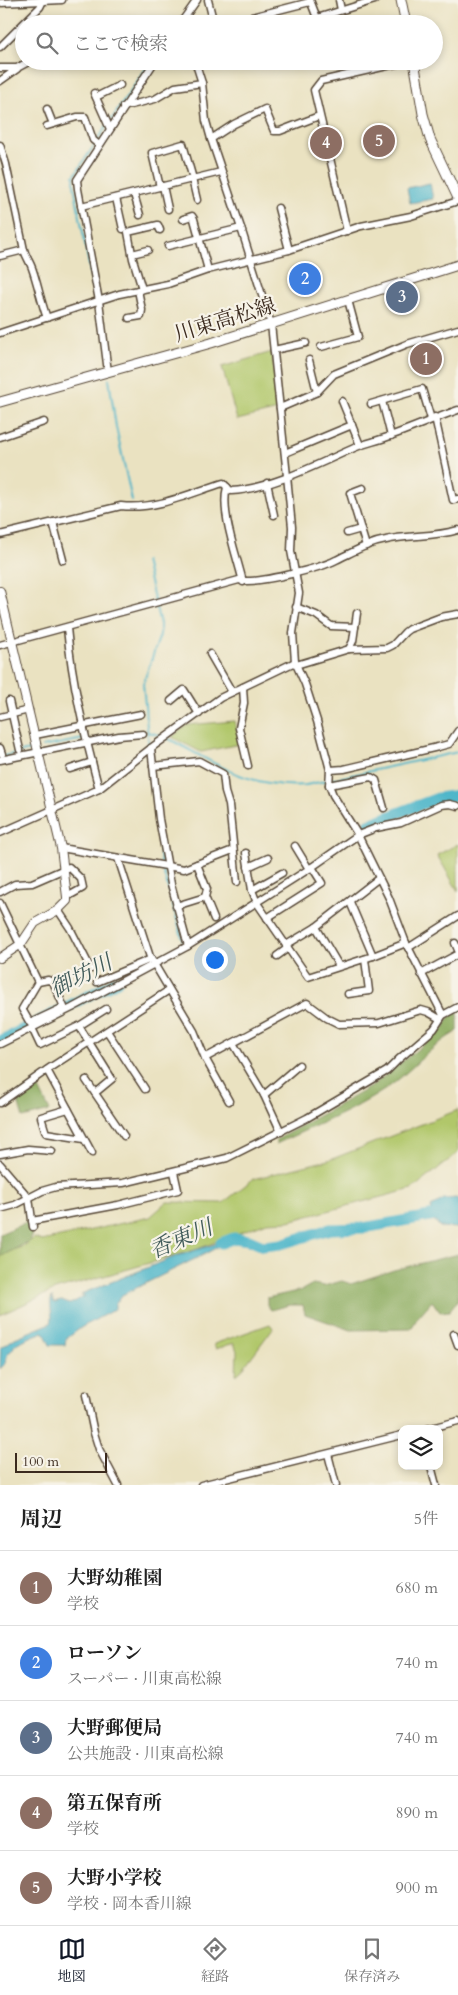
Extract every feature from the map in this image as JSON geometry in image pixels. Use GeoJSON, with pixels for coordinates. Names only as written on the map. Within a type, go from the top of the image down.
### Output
{"type":"FeatureCollection","features":[{"type":"Feature","properties":{"kind":"main road"},"geometry":{"type":"LineString","coordinates":[[401,0],[404,15]]}},
{"type":"Feature","properties":{"kind":"main road"},"geometry":{"type":"LineString","coordinates":[[415,70],[422,114],[430,139],[458,199]]}},
{"type":"Feature","properties":{"kind":"main road","name":"川東高松線"},"geometry":{"type":"LineString","coordinates":[[0,402],[211,343],[458,265]]}},
{"type":"Feature","properties":{"kind":"street"},"geometry":{"type":"LineString","coordinates":[[0,3],[62,0]]}},
{"type":"Feature","properties":{"kind":"street"},"geometry":{"type":"LineString","coordinates":[[186,15],[197,0]]}},
{"type":"Feature","properties":{"kind":"street"},"geometry":{"type":"LineString","coordinates":[[208,0],[212,15]]}},
{"type":"Feature","properties":{"kind":"street"},"geometry":{"type":"LineString","coordinates":[[339,0],[341,10]]}},
{"type":"Feature","properties":{"kind":"street"},"geometry":{"type":"LineString","coordinates":[[326,15],[374,0]]}},
{"type":"Feature","properties":{"kind":"street"},"geometry":{"type":"LineString","coordinates":[[33,15],[40,8],[43,1]]}},
{"type":"Feature","properties":{"kind":"street"},"geometry":{"type":"LineString","coordinates":[[258,15],[310,1],[316,15]]}},
{"type":"Feature","properties":{"kind":"street"},"geometry":{"type":"LineString","coordinates":[[0,47],[15,32]]}},
{"type":"Feature","properties":{"kind":"street"},"geometry":{"type":"LineString","coordinates":[[0,36],[11,36]]}},
{"type":"Feature","properties":{"kind":"street"},"geometry":{"type":"LineString","coordinates":[[0,68],[15,68]]}},
{"type":"Feature","properties":{"kind":"street"},"geometry":{"type":"LineString","coordinates":[[0,81],[15,70]]}},
{"type":"Feature","properties":{"kind":"street"},"geometry":{"type":"LineString","coordinates":[[108,372],[99,301],[77,180],[97,143],[149,70]]}},
{"type":"Feature","properties":{"kind":"street"},"geometry":{"type":"LineString","coordinates":[[198,70],[202,82],[206,121],[211,139],[271,324],[292,526],[291,551],[299,593],[293,633],[296,664],[317,721],[330,770],[330,785],[333,795],[358,835],[389,898],[407,946],[442,1017]]}},
{"type":"Feature","properties":{"kind":"street"},"geometry":{"type":"LineString","coordinates":[[347,231],[314,90],[321,81],[369,70]]}},
{"type":"Feature","properties":{"kind":"street"},"geometry":{"type":"LineString","coordinates":[[123,107],[155,100],[175,87],[202,82]]}},
{"type":"Feature","properties":{"kind":"street"},"geometry":{"type":"LineString","coordinates":[[108,127],[95,95],[120,85]]}},
{"type":"Feature","properties":{"kind":"street"},"geometry":{"type":"LineString","coordinates":[[47,109],[50,125],[77,117],[85,118],[93,140],[97,143]]}},
{"type":"Feature","properties":{"kind":"street"},"geometry":{"type":"LineString","coordinates":[[211,139],[234,124],[265,109],[274,131],[280,131],[319,116]]}},
{"type":"Feature","properties":{"kind":"street"},"geometry":{"type":"LineString","coordinates":[[168,209],[152,153],[183,144],[196,200]]}},
{"type":"Feature","properties":{"kind":"street"},"geometry":{"type":"LineString","coordinates":[[0,145],[6,164],[26,258],[32,266],[40,301],[47,318]]}},
{"type":"Feature","properties":{"kind":"street"},"geometry":{"type":"LineString","coordinates":[[81,206],[221,172]]}},
{"type":"Feature","properties":{"kind":"street"},"geometry":{"type":"LineString","coordinates":[[134,194],[140,215]]}},
{"type":"Feature","properties":{"kind":"street"},"geometry":{"type":"LineString","coordinates":[[116,198],[123,229]]}},
{"type":"Feature","properties":{"kind":"street"},"geometry":{"type":"LineString","coordinates":[[0,333],[99,301],[168,284],[208,270],[289,250],[347,231],[411,216],[458,199]]}},
{"type":"Feature","properties":{"kind":"street"},"geometry":{"type":"LineString","coordinates":[[278,208],[289,250]]}},
{"type":"Feature","properties":{"kind":"street"},"geometry":{"type":"LineString","coordinates":[[183,219],[192,216],[194,219],[208,270]]}},
{"type":"Feature","properties":{"kind":"street"},"geometry":{"type":"LineString","coordinates":[[129,318],[141,316],[142,310],[140,290],[128,232],[158,225],[160,230]]}},
{"type":"Feature","properties":{"kind":"street"},"geometry":{"type":"LineString","coordinates":[[168,246],[241,228]]}},
{"type":"Feature","properties":{"kind":"street"},"geometry":{"type":"LineString","coordinates":[[0,256],[24,250]]}},
{"type":"Feature","properties":{"kind":"street"},"geometry":{"type":"LineString","coordinates":[[132,254],[148,250]]}},
{"type":"Feature","properties":{"kind":"street"},"geometry":{"type":"LineString","coordinates":[[321,347],[358,337],[348,300]]}},
{"type":"Feature","properties":{"kind":"street"},"geometry":{"type":"LineString","coordinates":[[280,408],[317,392],[334,374],[407,344],[458,329]]}},
{"type":"Feature","properties":{"kind":"street"},"geometry":{"type":"LineString","coordinates":[[274,350],[306,343]]}},
{"type":"Feature","properties":{"kind":"street"},"geometry":{"type":"LineString","coordinates":[[309,360],[317,392]]}},
{"type":"Feature","properties":{"kind":"street"},"geometry":{"type":"LineString","coordinates":[[371,404],[422,389],[433,418],[453,500],[458,499]]}},
{"type":"Feature","properties":{"kind":"street"},"geometry":{"type":"LineString","coordinates":[[382,401],[391,436]]}},
{"type":"Feature","properties":{"kind":"street"},"geometry":{"type":"LineString","coordinates":[[342,402],[360,445]]}},
{"type":"Feature","properties":{"kind":"street"},"geometry":{"type":"LineString","coordinates":[[0,536],[121,506],[131,507],[162,503],[224,483],[231,491],[267,484],[320,464],[360,445],[391,436],[433,418],[458,410]]}},
{"type":"Feature","properties":{"kind":"street"},"geometry":{"type":"LineString","coordinates":[[0,437],[44,422]]}},
{"type":"Feature","properties":{"kind":"street"},"geometry":{"type":"LineString","coordinates":[[285,453],[352,425]]}},
{"type":"Feature","properties":{"kind":"street"},"geometry":{"type":"LineString","coordinates":[[267,484],[274,515]]}},
{"type":"Feature","properties":{"kind":"street"},"geometry":{"type":"LineString","coordinates":[[227,487],[224,497],[225,510],[243,582]]}},
{"type":"Feature","properties":{"kind":"street"},"geometry":{"type":"LineString","coordinates":[[363,488],[350,493],[366,546]]}},
{"type":"Feature","properties":{"kind":"street"},"geometry":{"type":"LineString","coordinates":[[53,522],[63,560]]}},
{"type":"Feature","properties":{"kind":"street"},"geometry":{"type":"LineString","coordinates":[[347,533],[361,529]]}},
{"type":"Feature","properties":{"kind":"street"},"geometry":{"type":"LineString","coordinates":[[0,646],[239,580],[249,582],[336,561],[347,553],[385,540],[442,534],[458,530]]}},
{"type":"Feature","properties":{"kind":"street"},"geometry":{"type":"LineString","coordinates":[[0,591],[61,848],[68,897],[67,901],[58,910],[35,923],[21,944],[0,958]]}},
{"type":"Feature","properties":{"kind":"street"},"geometry":{"type":"LineString","coordinates":[[296,607],[316,616],[331,626],[355,627]]}},
{"type":"Feature","properties":{"kind":"street"},"geometry":{"type":"LineString","coordinates":[[348,650],[353,641],[357,613]]}},
{"type":"Feature","properties":{"kind":"street"},"geometry":{"type":"LineString","coordinates":[[0,833],[100,789],[151,748],[220,698],[232,692],[296,664],[348,650],[387,648],[393,645],[409,629],[440,617],[458,614]]}},
{"type":"Feature","properties":{"kind":"street"},"geometry":{"type":"LineString","coordinates":[[67,628],[71,668],[82,726],[100,789]]}},
{"type":"Feature","properties":{"kind":"street"},"geometry":{"type":"LineString","coordinates":[[210,654],[232,692]]}},
{"type":"Feature","properties":{"kind":"street"},"geometry":{"type":"LineString","coordinates":[[243,687],[244,703],[239,728],[248,766]]}},
{"type":"Feature","properties":{"kind":"street"},"geometry":{"type":"LineString","coordinates":[[171,701],[184,690],[198,714]]}},
{"type":"Feature","properties":{"kind":"street"},"geometry":{"type":"LineString","coordinates":[[9,701],[20,750]]}},
{"type":"Feature","properties":{"kind":"street"},"geometry":{"type":"LineString","coordinates":[[0,717],[29,710]]}},
{"type":"Feature","properties":{"kind":"street"},"geometry":{"type":"LineString","coordinates":[[35,735],[141,714]]}},
{"type":"Feature","properties":{"kind":"street"},"geometry":{"type":"LineString","coordinates":[[330,770],[344,769],[438,748],[449,744],[458,731]]}},
{"type":"Feature","properties":{"kind":"street"},"geometry":{"type":"LineString","coordinates":[[0,754],[39,751],[119,736],[143,734]]}},
{"type":"Feature","properties":{"kind":"street"},"geometry":{"type":"LineString","coordinates":[[151,748],[159,819],[176,906],[188,946]]}},
{"type":"Feature","properties":{"kind":"street"},"geometry":{"type":"LineString","coordinates":[[153,766],[198,761],[223,774],[229,805],[237,882]]}},
{"type":"Feature","properties":{"kind":"street"},"geometry":{"type":"LineString","coordinates":[[70,769],[92,762]]}},
{"type":"Feature","properties":{"kind":"street"},"geometry":{"type":"LineString","coordinates":[[330,785],[371,777],[376,780],[384,808]]}},
{"type":"Feature","properties":{"kind":"street"},"geometry":{"type":"LineString","coordinates":[[97,982],[152,962],[188,946],[311,868],[358,835],[376,828],[401,823],[441,805],[450,804],[458,806]]}},
{"type":"Feature","properties":{"kind":"street"},"geometry":{"type":"LineString","coordinates":[[267,918],[322,883],[295,846]]}},
{"type":"Feature","properties":{"kind":"street"},"geometry":{"type":"LineString","coordinates":[[61,848],[184,869],[233,850]]}},
{"type":"Feature","properties":{"kind":"street"},"geometry":{"type":"LineString","coordinates":[[246,854],[252,890],[257,903],[308,977],[407,946],[458,916]]}},
{"type":"Feature","properties":{"kind":"street"},"geometry":{"type":"LineString","coordinates":[[118,858],[152,962],[194,1031],[205,1058],[229,1100]]}},
{"type":"Feature","properties":{"kind":"street"},"geometry":{"type":"LineString","coordinates":[[248,867],[268,858]]}},
{"type":"Feature","properties":{"kind":"street"},"geometry":{"type":"LineString","coordinates":[[197,864],[207,889],[205,897],[214,919]]}},
{"type":"Feature","properties":{"kind":"street"},"geometry":{"type":"LineString","coordinates":[[0,892],[15,884],[32,882],[69,867],[81,879],[83,888],[68,897]]}},
{"type":"Feature","properties":{"kind":"street"},"geometry":{"type":"LineString","coordinates":[[252,890],[282,873]]}},
{"type":"Feature","properties":{"kind":"street"},"geometry":{"type":"LineString","coordinates":[[277,956],[287,946],[316,928],[379,878]]}},
{"type":"Feature","properties":{"kind":"street"},"geometry":{"type":"LineString","coordinates":[[176,906],[205,897]]}},
{"type":"Feature","properties":{"kind":"street"},"geometry":{"type":"LineString","coordinates":[[350,902],[373,956]]}},
{"type":"Feature","properties":{"kind":"street"},"geometry":{"type":"LineString","coordinates":[[0,903],[38,982]]}},
{"type":"Feature","properties":{"kind":"street"},"geometry":{"type":"LineString","coordinates":[[58,910],[70,928],[91,969]]}},
{"type":"Feature","properties":{"kind":"street"},"geometry":{"type":"LineString","coordinates":[[316,928],[339,966]]}},
{"type":"Feature","properties":{"kind":"street"},"geometry":{"type":"LineString","coordinates":[[421,974],[458,954]]}},
{"type":"Feature","properties":{"kind":"street"},"geometry":{"type":"LineString","coordinates":[[348,994],[369,991],[365,959]]}},
{"type":"Feature","properties":{"kind":"street"},"geometry":{"type":"LineString","coordinates":[[0,1044],[152,962]]}},
{"type":"Feature","properties":{"kind":"street"},"geometry":{"type":"LineString","coordinates":[[48,980],[53,982],[64,1007],[30,1023],[22,1009],[38,982],[48,980]]}},
{"type":"Feature","properties":{"kind":"street"},"geometry":{"type":"LineString","coordinates":[[0,1103],[169,990]]}},
{"type":"Feature","properties":{"kind":"street"},"geometry":{"type":"LineString","coordinates":[[205,1058],[307,1003],[327,1018],[339,1024],[378,1023],[420,1010],[442,1017]]}},
{"type":"Feature","properties":{"kind":"street"},"geometry":{"type":"LineString","coordinates":[[0,1209],[56,1187],[123,1183],[227,1158],[281,1132],[348,1095],[386,1071],[398,1058],[434,1029],[442,1017],[458,1007]]}},
{"type":"Feature","properties":{"kind":"street"},"geometry":{"type":"LineString","coordinates":[[32,1028],[40,1044],[79,1026],[106,1009]]}},
{"type":"Feature","properties":{"kind":"street"},"geometry":{"type":"LineString","coordinates":[[79,1026],[112,1079],[95,1093]]}},
{"type":"Feature","properties":{"kind":"street"},"geometry":{"type":"LineString","coordinates":[[107,1031],[145,1089]]}},
{"type":"Feature","properties":{"kind":"street"},"geometry":{"type":"LineString","coordinates":[[233,1043],[264,1095],[281,1132]]}},
{"type":"Feature","properties":{"kind":"street"},"geometry":{"type":"LineString","coordinates":[[264,1095],[298,1065]]}},
{"type":"Feature","properties":{"kind":"street"},"geometry":{"type":"LineString","coordinates":[[47,1070],[92,1153]]}},
{"type":"Feature","properties":{"kind":"street"},"geometry":{"type":"LineString","coordinates":[[86,1080],[124,1136]]}},
{"type":"Feature","properties":{"kind":"street"},"geometry":{"type":"LineString","coordinates":[[68,1109],[41,1117],[46,1134],[84,1139]]}},
{"type":"Feature","properties":{"kind":"street"},"geometry":{"type":"LineString","coordinates":[[0,1154],[28,1149],[52,1151]]}},
{"type":"Feature","properties":{"kind":"street"},"geometry":{"type":"LineString","coordinates":[[0,1164],[28,1198],[32,1224],[178,1190],[174,1172]]}},
{"type":"Feature","properties":{"kind":"street"},"geometry":{"type":"LineString","coordinates":[[454,1334],[458,1345]]}},
{"type":"Feature","properties":{"kind":"street"},"geometry":{"type":"LineString","coordinates":[[86,1394],[99,1449],[118,1485]]}},
{"type":"Feature","properties":{"kind":"street"},"geometry":{"type":"LineString","coordinates":[[442,1425],[458,1421]]}},
{"type":"Feature","properties":{"kind":"street"},"geometry":{"type":"LineString","coordinates":[[201,1485],[223,1482],[398,1436]]}},
{"type":"Feature","properties":{"kind":"street"},"geometry":{"type":"LineString","coordinates":[[328,1454],[336,1485]]}},
{"type":"Feature","properties":{"kind":"street"},"geometry":{"type":"LineString","coordinates":[[432,1470],[436,1485]]}},
{"type":"Feature","properties":{"kind":"green space"},"geometry":{"type":"Polygon","coordinates":[[[272,352],[278,410],[237,420],[222,367],[272,352]]]}},
{"type":"Feature","properties":{"kind":"green space"},"geometry":{"type":"Polygon","coordinates":[[[235,721],[240,744],[201,752],[172,737],[187,725],[235,721]]]}},
{"type":"Feature","properties":{"kind":"green space"},"geometry":{"type":"Polygon","coordinates":[[[458,844],[458,891],[437,855],[458,844]]]}},
{"type":"Feature","properties":{"kind":"green space"},"geometry":{"type":"Polygon","coordinates":[[[458,1012],[458,1031],[430,1051],[386,1089],[346,1112],[276,1144],[276,1140],[372,1086],[444,1028],[449,1017],[458,1012]]]}},
{"type":"Feature","properties":{"kind":"green space"},"geometry":{"type":"Polygon","coordinates":[[[36,1083],[50,1111],[23,1118],[16,1095],[36,1083]]]}},
{"type":"Feature","properties":{"kind":"green space"},"geometry":{"type":"Polygon","coordinates":[[[458,1110],[458,1153],[412,1189],[289,1221],[267,1222],[195,1250],[55,1290],[0,1315],[0,1255],[24,1246],[34,1238],[42,1241],[150,1217],[167,1202],[223,1203],[253,1179],[332,1159],[458,1110]]]}},
{"type":"Feature","properties":{"kind":"green space"},"geometry":{"type":"Polygon","coordinates":[[[29,1221],[32,1235],[30,1241],[0,1257],[0,1234],[29,1221]]]}},
{"type":"Feature","properties":{"kind":"green space"},"geometry":{"type":"Polygon","coordinates":[[[458,1254],[458,1300],[449,1311],[440,1312],[432,1301],[418,1317],[411,1329],[351,1330],[305,1314],[303,1305],[290,1305],[271,1310],[267,1305],[267,1298],[302,1290],[313,1284],[324,1286],[342,1281],[351,1284],[394,1270],[458,1254]]]}},
{"type":"Feature","properties":{"kind":"green space"},"geometry":{"type":"Polygon","coordinates":[[[270,1324],[273,1328],[236,1375],[237,1351],[234,1343],[216,1349],[214,1344],[270,1324]]]}},
{"type":"Feature","properties":{"kind":"water"},"geometry":{"type":"Polygon","coordinates":[[[430,183],[433,199],[410,203],[407,188],[430,183]]]}},
{"type":"Feature","properties":{"kind":"water"},"geometry":{"type":"Polygon","coordinates":[[[444,1199],[458,1199],[458,1228],[440,1227],[434,1220],[431,1207],[444,1199]]]}},
{"type":"Feature","properties":{"kind":"water"},"geometry":{"type":"Polygon","coordinates":[[[234,1238],[122,1295],[115,1305],[115,1309],[82,1327],[66,1339],[65,1345],[50,1345],[44,1332],[18,1343],[8,1353],[5,1364],[0,1369],[1,1348],[15,1338],[51,1323],[52,1297],[54,1303],[61,1301],[70,1304],[85,1296],[81,1294],[177,1256],[234,1238]]]}},
{"type":"Feature","properties":{"kind":"waterway"},"geometry":{"type":"LineString","coordinates":[[109,123],[145,70]]}},
{"type":"Feature","properties":{"kind":"waterway"},"geometry":{"type":"LineString","coordinates":[[95,297],[74,185],[74,176],[106,127]]}},
{"type":"Feature","properties":{"kind":"waterway"},"geometry":{"type":"LineString","coordinates":[[109,379],[116,427],[132,501]]}},
{"type":"Feature","properties":{"kind":"waterway"},"geometry":{"type":"LineString","coordinates":[[145,561],[160,624],[160,635],[143,684],[149,748]]}},
{"type":"Feature","properties":{"kind":"waterway"},"geometry":{"type":"LineString","coordinates":[[148,732],[163,736]]}},
{"type":"Feature","properties":{"kind":"waterway"},"geometry":{"type":"LineString","coordinates":[[167,738],[233,772],[267,783],[285,785],[306,785],[458,752]]}},
{"type":"Feature","properties":{"kind":"waterway"},"geometry":{"type":"LineString","coordinates":[[42,747],[84,739]]}},
{"type":"Feature","properties":{"kind":"waterway"},"geometry":{"type":"LineString","coordinates":[[0,757],[34,749]]}},
{"type":"Feature","properties":{"kind":"waterway"},"geometry":{"type":"LineString","coordinates":[[152,781],[161,863]]}},
{"type":"Feature","properties":{"kind":"waterway","name":"御坊川"},"geometry":{"type":"LineString","coordinates":[[369,824],[438,798],[458,795]]}},
{"type":"Feature","properties":{"kind":"waterway"},"geometry":{"type":"LineString","coordinates":[[162,867],[183,941]]}},
{"type":"Feature","properties":{"kind":"waterway","name":"御坊川"},"geometry":{"type":"LineString","coordinates":[[0,1041],[117,981]]}},
{"type":"Feature","properties":{"kind":"waterway","name":"香東川"},"geometry":{"type":"LineString","coordinates":[[221,1243],[234,1238],[249,1240],[263,1246],[281,1244],[330,1229],[363,1228],[458,1211]]}},
{"type":"Feature","properties":{"kind":"place","name":"大野小学校"},"geometry":{"type":"Point","coordinates":[379,141]}},
{"type":"Feature","properties":{"kind":"place","name":"第五保育所"},"geometry":{"type":"Point","coordinates":[326,143]}},
{"type":"Feature","properties":{"kind":"place","name":"ローソン"},"geometry":{"type":"Point","coordinates":[305,279]}},
{"type":"Feature","properties":{"kind":"place","name":"大野郵便局"},"geometry":{"type":"Point","coordinates":[402,297]}},
{"type":"Feature","properties":{"kind":"place","name":"大野幼稚園"},"geometry":{"type":"Point","coordinates":[426,359]}}]}
